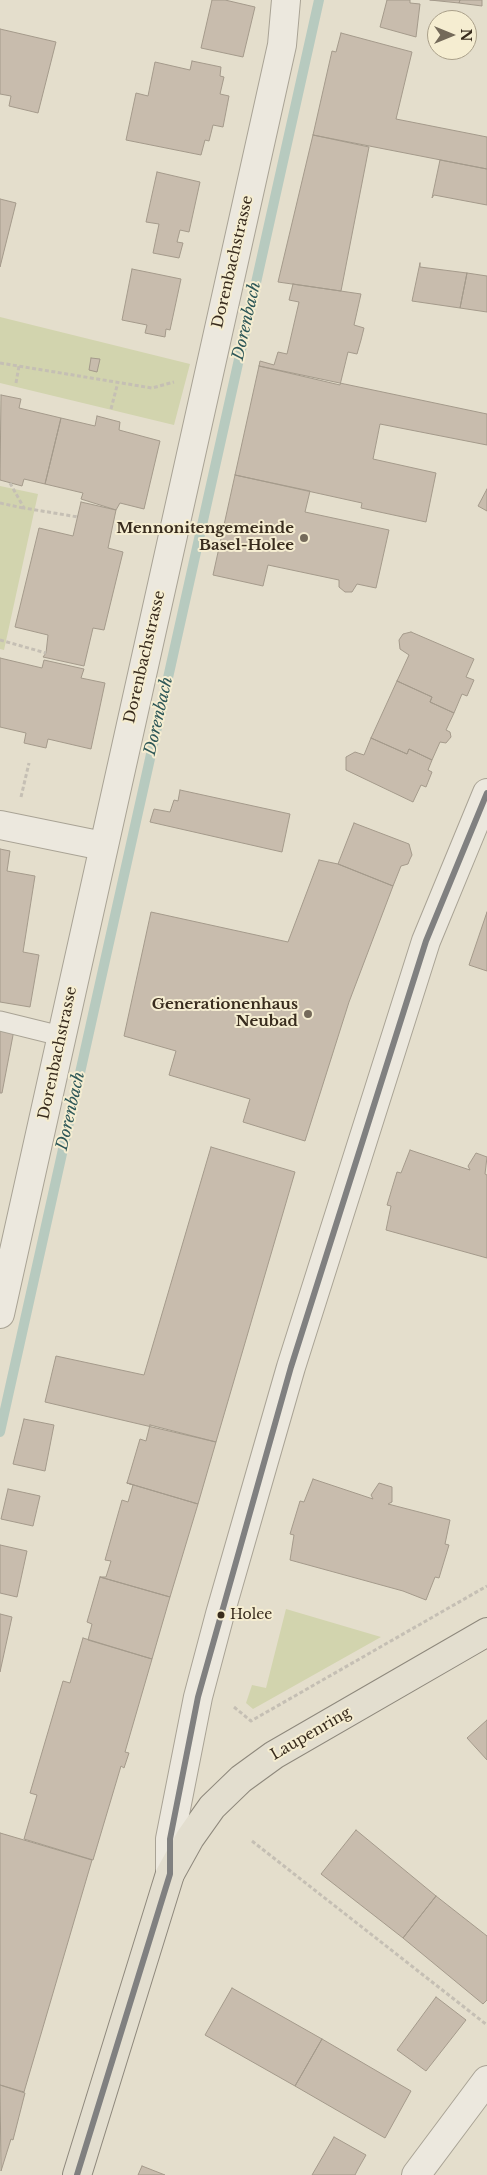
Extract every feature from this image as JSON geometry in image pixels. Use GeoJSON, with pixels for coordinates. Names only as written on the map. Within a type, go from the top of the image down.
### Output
{"type":"FeatureCollection","features":[{"type":"Feature","properties":{"kind":"main road","name":"Laupenring"},"geometry":{"type":"LineString","coordinates":[[77,2175],[170,1874],[190,1838],[212,1807],[241,1779],[274,1755],[487,1632]]}},
{"type":"Feature","properties":{"kind":"street","name":"Dorenbachstrasse"},"geometry":{"type":"LineString","coordinates":[[0,1314],[282,45],[286,0]]}},
{"type":"Feature","properties":{"kind":"street"},"geometry":{"type":"LineString","coordinates":[[170,1874],[172,1829],[198,1697],[288,1376],[368,1118],[426,941],[480,823],[487,793]]}},
{"type":"Feature","properties":{"kind":"street"},"geometry":{"type":"LineString","coordinates":[[0,825],[103,846]]}},
{"type":"Feature","properties":{"kind":"street"},"geometry":{"type":"LineString","coordinates":[[416,2175],[487,2080]]}},
{"type":"Feature","properties":{"kind":"lane"},"geometry":{"type":"LineString","coordinates":[[0,1021],[61,1036]]}},
{"type":"Feature","properties":{"kind":"path"},"geometry":{"type":"LineString","coordinates":[[0,363],[152,388],[184,380],[212,358]]}},
{"type":"Feature","properties":{"kind":"path"},"geometry":{"type":"LineString","coordinates":[[16,383],[19,366]]}},
{"type":"Feature","properties":{"kind":"path"},"geometry":{"type":"LineString","coordinates":[[111,409],[118,382]]}},
{"type":"Feature","properties":{"kind":"path"},"geometry":{"type":"LineString","coordinates":[[10,483],[24,508]]}},
{"type":"Feature","properties":{"kind":"path"},"geometry":{"type":"LineString","coordinates":[[0,503],[78,517]]}},
{"type":"Feature","properties":{"kind":"path"},"geometry":{"type":"LineString","coordinates":[[0,640],[46,653]]}},
{"type":"Feature","properties":{"kind":"path"},"geometry":{"type":"LineString","coordinates":[[234,1707],[251,1721],[487,1586]]}},
{"type":"Feature","properties":{"kind":"path"},"geometry":{"type":"LineString","coordinates":[[252,1841],[487,2025]]}},
{"type":"Feature","properties":{"kind":"green space"},"geometry":{"type":"Polygon","coordinates":[[[0,317],[190,364],[174,425],[0,383],[0,317]]]}},
{"type":"Feature","properties":{"kind":"green space"},"geometry":{"type":"Polygon","coordinates":[[[0,486],[38,494],[4,650],[0,649],[0,486]]]}},
{"type":"Feature","properties":{"kind":"green space"},"geometry":{"type":"Polygon","coordinates":[[[286,1609],[381,1637],[253,1709],[246,1703],[252,1685],[266,1688],[286,1609]]]}},
{"type":"Feature","properties":{"kind":"building"},"geometry":{"type":"Polygon","coordinates":[[[212,0],[225,0],[255,7],[243,57],[201,48],[212,0]]]}},
{"type":"Feature","properties":{"kind":"building"},"geometry":{"type":"Polygon","coordinates":[[[387,0],[410,0],[410,3],[420,4],[416,37],[380,27],[387,0]]]}},
{"type":"Feature","properties":{"kind":"building"},"geometry":{"type":"Polygon","coordinates":[[[430,0],[460,0],[459,3],[430,0]]]}},
{"type":"Feature","properties":{"kind":"building"},"geometry":{"type":"Polygon","coordinates":[[[460,0],[482,0],[482,6],[459,3],[460,0]]]}},
{"type":"Feature","properties":{"kind":"building"},"geometry":{"type":"Polygon","coordinates":[[[0,29],[56,42],[38,113],[9,106],[11,96],[0,94],[0,29]]]}},
{"type":"Feature","properties":{"kind":"building"},"geometry":{"type":"Polygon","coordinates":[[[341,33],[412,52],[396,119],[487,137],[487,169],[313,135],[332,51],[336,52],[341,33]]]}},
{"type":"Feature","properties":{"kind":"building"},"geometry":{"type":"Polygon","coordinates":[[[192,61],[221,67],[220,76],[224,77],[220,94],[229,96],[223,127],[213,125],[209,141],[205,140],[201,155],[126,140],[136,93],[148,96],[155,62],[190,70],[192,61]]]}},
{"type":"Feature","properties":{"kind":"building"},"geometry":{"type":"Polygon","coordinates":[[[313,135],[369,147],[341,291],[278,282],[313,135]]]}},
{"type":"Feature","properties":{"kind":"building"},"geometry":{"type":"Polygon","coordinates":[[[440,160],[487,169],[487,205],[434,195],[432,198],[440,160]]]}},
{"type":"Feature","properties":{"kind":"building"},"geometry":{"type":"Polygon","coordinates":[[[157,172],[200,182],[189,232],[180,230],[177,242],[183,243],[179,258],[153,253],[159,224],[146,222],[157,172]]]}},
{"type":"Feature","properties":{"kind":"building"},"geometry":{"type":"Polygon","coordinates":[[[0,199],[16,203],[0,267],[0,199]]]}},
{"type":"Feature","properties":{"kind":"building"},"geometry":{"type":"Polygon","coordinates":[[[420,263],[420,267],[467,273],[460,308],[412,301],[420,263]]]}},
{"type":"Feature","properties":{"kind":"building"},"geometry":{"type":"Polygon","coordinates":[[[132,269],[181,279],[170,330],[166,329],[165,337],[145,333],[147,325],[122,320],[132,269]]]}},
{"type":"Feature","properties":{"kind":"building"},"geometry":{"type":"Polygon","coordinates":[[[467,273],[487,276],[487,312],[460,308],[467,273]]]}},
{"type":"Feature","properties":{"kind":"building"},"geometry":{"type":"Polygon","coordinates":[[[293,284],[361,294],[354,325],[364,328],[357,354],[348,352],[340,385],[259,366],[260,361],[274,365],[278,352],[287,354],[299,302],[289,300],[293,284]]]}},
{"type":"Feature","properties":{"kind":"building"},"geometry":{"type":"Polygon","coordinates":[[[91,358],[100,359],[97,372],[89,370],[91,358]]]}},
{"type":"Feature","properties":{"kind":"building"},"geometry":{"type":"Polygon","coordinates":[[[259,366],[487,414],[487,445],[380,424],[373,459],[436,473],[426,522],[361,508],[362,503],[235,475],[259,366]]]}},
{"type":"Feature","properties":{"kind":"building"},"geometry":{"type":"Polygon","coordinates":[[[1,395],[21,399],[19,408],[61,418],[45,484],[24,479],[22,486],[0,480],[1,395]]]}},
{"type":"Feature","properties":{"kind":"building"},"geometry":{"type":"Polygon","coordinates":[[[97,416],[120,422],[119,430],[160,441],[144,509],[120,503],[116,510],[81,499],[83,493],[45,484],[61,418],[95,426],[97,416]]]}},
{"type":"Feature","properties":{"kind":"building","name":"Mennonitengemeinde Basel-Holee"},"geometry":{"type":"Polygon","coordinates":[[[235,475],[310,491],[305,512],[389,530],[376,588],[357,584],[352,592],[345,592],[339,587],[339,580],[268,565],[263,586],[213,575],[235,475]]]}},
{"type":"Feature","properties":{"kind":"building"},"geometry":{"type":"Polygon","coordinates":[[[487,489],[487,511],[478,506],[487,489]]]}},
{"type":"Feature","properties":{"kind":"building"},"geometry":{"type":"Polygon","coordinates":[[[81,502],[116,510],[108,548],[123,552],[104,630],[93,628],[84,666],[43,657],[46,653],[48,635],[15,627],[39,528],[73,536],[81,502]]]}},
{"type":"Feature","properties":{"kind":"building"},"geometry":{"type":"Polygon","coordinates":[[[411,632],[474,659],[466,677],[474,680],[467,696],[462,694],[454,713],[430,702],[432,697],[397,681],[409,655],[400,649],[399,640],[403,634],[411,632]]]}},
{"type":"Feature","properties":{"kind":"building"},"geometry":{"type":"Polygon","coordinates":[[[0,658],[42,668],[44,660],[84,669],[81,678],[105,683],[91,749],[48,739],[46,748],[24,743],[26,733],[0,727],[0,658]]]}},
{"type":"Feature","properties":{"kind":"building"},"geometry":{"type":"Polygon","coordinates":[[[397,681],[432,697],[430,702],[454,713],[446,730],[450,732],[451,737],[446,743],[440,742],[432,760],[409,749],[407,754],[371,738],[397,681]]]}},
{"type":"Feature","properties":{"kind":"building"},"geometry":{"type":"Polygon","coordinates":[[[371,738],[407,754],[409,749],[432,760],[428,770],[432,772],[426,787],[421,785],[413,802],[346,770],[346,757],[355,752],[364,755],[371,738]]]}},
{"type":"Feature","properties":{"kind":"building"},"geometry":{"type":"Polygon","coordinates":[[[180,790],[290,814],[282,852],[150,822],[154,809],[170,812],[174,800],[178,801],[180,790]]]}},
{"type":"Feature","properties":{"kind":"building"},"geometry":{"type":"Polygon","coordinates":[[[354,823],[409,844],[412,855],[408,864],[401,866],[393,886],[338,864],[354,823]]]}},
{"type":"Feature","properties":{"kind":"building"},"geometry":{"type":"Polygon","coordinates":[[[0,849],[10,851],[7,871],[35,876],[23,952],[39,955],[30,1007],[0,1002],[0,849]]]}},
{"type":"Feature","properties":{"kind":"building"},"geometry":{"type":"Polygon","coordinates":[[[319,860],[338,864],[393,886],[349,1002],[305,1141],[243,1122],[250,1099],[169,1075],[176,1051],[124,1036],[151,912],[288,942],[319,860]]]}},
{"type":"Feature","properties":{"kind":"building"},"geometry":{"type":"Polygon","coordinates":[[[487,912],[487,971],[469,965],[487,912]]]}},
{"type":"Feature","properties":{"kind":"building"},"geometry":{"type":"Polygon","coordinates":[[[0,1027],[14,1030],[2,1093],[0,1093],[0,1027]]]}},
{"type":"Feature","properties":{"kind":"building"},"geometry":{"type":"Polygon","coordinates":[[[211,1147],[295,1172],[216,1442],[45,1402],[56,1356],[144,1375],[211,1147]]]}},
{"type":"Feature","properties":{"kind":"building"},"geometry":{"type":"Polygon","coordinates":[[[410,1150],[470,1170],[468,1166],[476,1153],[487,1157],[485,1174],[487,1175],[487,1258],[386,1230],[391,1206],[387,1205],[397,1172],[401,1173],[410,1150]]]}},
{"type":"Feature","properties":{"kind":"building"},"geometry":{"type":"Polygon","coordinates":[[[24,1419],[54,1425],[45,1471],[13,1464],[24,1419]]]}},
{"type":"Feature","properties":{"kind":"building"},"geometry":{"type":"Polygon","coordinates":[[[150,1425],[216,1442],[198,1504],[127,1483],[140,1439],[146,1441],[150,1425]]]}},
{"type":"Feature","properties":{"kind":"building"},"geometry":{"type":"Polygon","coordinates":[[[313,1479],[373,1499],[371,1495],[379,1483],[392,1487],[392,1502],[388,1504],[450,1520],[445,1544],[449,1545],[439,1578],[435,1577],[426,1600],[403,1591],[290,1560],[294,1535],[290,1534],[300,1501],[304,1502],[313,1479]]]}},
{"type":"Feature","properties":{"kind":"building"},"geometry":{"type":"Polygon","coordinates":[[[127,1483],[198,1504],[170,1597],[100,1577],[106,1577],[111,1561],[105,1560],[122,1500],[128,1502],[133,1485],[127,1483]]]}},
{"type":"Feature","properties":{"kind":"building"},"geometry":{"type":"Polygon","coordinates":[[[8,1489],[40,1496],[33,1526],[1,1519],[8,1489]]]}},
{"type":"Feature","properties":{"kind":"building"},"geometry":{"type":"Polygon","coordinates":[[[0,1545],[27,1551],[17,1597],[0,1593],[0,1545]]]}},
{"type":"Feature","properties":{"kind":"building"},"geometry":{"type":"Polygon","coordinates":[[[100,1577],[170,1597],[152,1659],[88,1640],[92,1624],[87,1622],[100,1577]]]}},
{"type":"Feature","properties":{"kind":"building"},"geometry":{"type":"Polygon","coordinates":[[[0,1614],[12,1617],[0,1672],[0,1614]]]}},
{"type":"Feature","properties":{"kind":"building"},"geometry":{"type":"Polygon","coordinates":[[[83,1638],[152,1659],[125,1752],[129,1753],[124,1768],[121,1766],[93,1860],[24,1839],[37,1795],[30,1793],[63,1681],[70,1683],[83,1638]]]}},
{"type":"Feature","properties":{"kind":"building"},"geometry":{"type":"Polygon","coordinates":[[[487,1720],[487,1760],[467,1738],[487,1720]]]}},
{"type":"Feature","properties":{"kind":"building"},"geometry":{"type":"Polygon","coordinates":[[[356,1830],[436,1896],[403,1938],[321,1874],[356,1830]]]}},
{"type":"Feature","properties":{"kind":"building"},"geometry":{"type":"Polygon","coordinates":[[[0,1833],[92,1860],[24,2092],[0,2085],[0,1833]]]}},
{"type":"Feature","properties":{"kind":"building"},"geometry":{"type":"Polygon","coordinates":[[[436,1896],[487,1936],[487,2000],[483,2004],[403,1938],[436,1896]]]}},
{"type":"Feature","properties":{"kind":"building"},"geometry":{"type":"Polygon","coordinates":[[[232,1988],[322,2039],[295,2086],[205,2035],[232,1988]]]}},
{"type":"Feature","properties":{"kind":"building"},"geometry":{"type":"Polygon","coordinates":[[[436,1997],[466,2020],[426,2071],[397,2050],[436,1997]]]}},
{"type":"Feature","properties":{"kind":"building"},"geometry":{"type":"Polygon","coordinates":[[[322,2039],[411,2091],[385,2138],[295,2086],[322,2039]]]}},
{"type":"Feature","properties":{"kind":"building"},"geometry":{"type":"Polygon","coordinates":[[[0,2085],[25,2093],[13,2140],[11,2139],[1,2171],[0,2085]]]}},
{"type":"Feature","properties":{"kind":"building"},"geometry":{"type":"Polygon","coordinates":[[[334,2137],[366,2155],[355,2175],[312,2175],[334,2137]]]}},
{"type":"Feature","properties":{"kind":"building"},"geometry":{"type":"Polygon","coordinates":[[[142,2166],[165,2175],[138,2175],[142,2166]]]}},
{"type":"Feature","properties":{"kind":"waterway","name":"Dorenbach"},"geometry":{"type":"LineString","coordinates":[[0,1432],[319,0]]}},
{"type":"Feature","properties":{"kind":"transit line"},"geometry":{"type":"LineString","coordinates":[[77,2175],[170,1874],[170,1839],[198,1697],[291,1367],[426,941],[487,793]]}},
{"type":"Feature","properties":{"kind":"place","name":"Mennonitengemeinde Basel-Holee"},"geometry":{"type":"Point","coordinates":[304,538]}},
{"type":"Feature","properties":{"kind":"place","name":"Generationenhaus Neubad"},"geometry":{"type":"Point","coordinates":[308,1014]}},
{"type":"Feature","properties":{"kind":"place","name":"Holee"},"geometry":{"type":"Point","coordinates":[221,1615]}}]}
